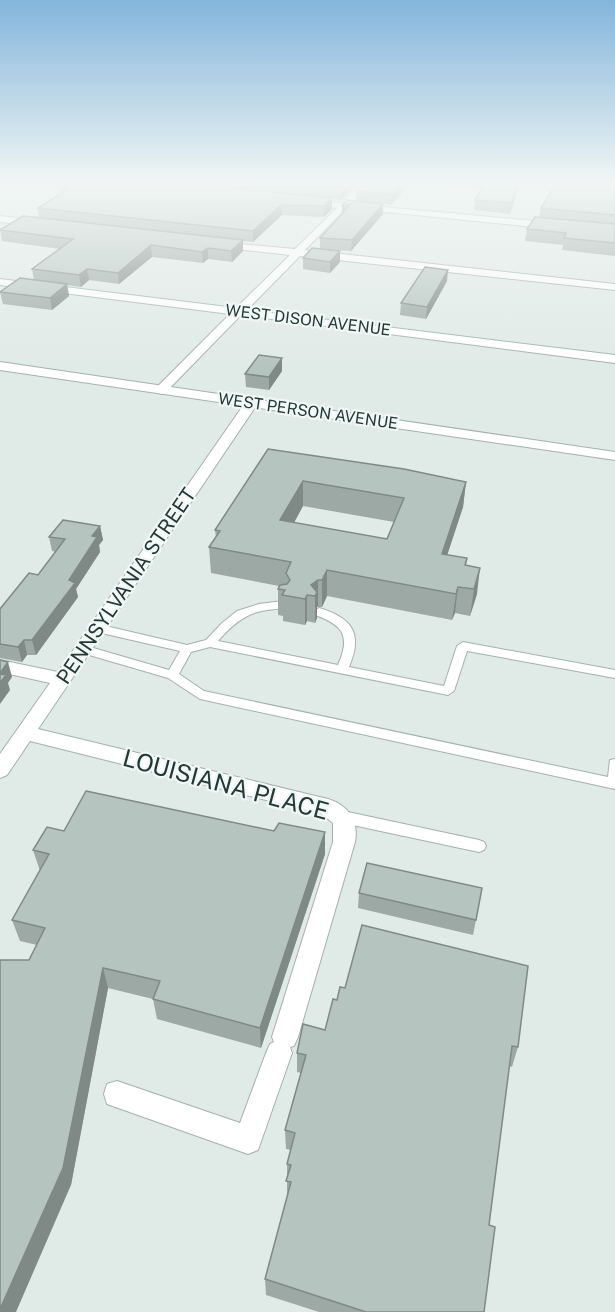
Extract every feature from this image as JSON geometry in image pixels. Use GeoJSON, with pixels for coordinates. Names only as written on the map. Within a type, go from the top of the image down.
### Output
{"type":"FeatureCollection","features":[{"type":"Feature","properties":{"kind":"street"},"geometry":{"type":"LineString","coordinates":[[234,245],[615,287]]}},
{"type":"Feature","properties":{"kind":"street"},"geometry":{"type":"LineString","coordinates":[[161,390],[305,245]]}},
{"type":"Feature","properties":{"kind":"street","name":"WEST DISON AVENUE"},"geometry":{"type":"LineString","coordinates":[[0,282],[615,359]]}},
{"type":"Feature","properties":{"kind":"street","name":"WEST PERSON AVENUE"},"geometry":{"type":"LineString","coordinates":[[0,366],[615,456]]}},
{"type":"Feature","properties":{"kind":"street","name":"PENNSYLVANIA STREET"},"geometry":{"type":"LineString","coordinates":[[0,770],[252,403]]}},
{"type":"Feature","properties":{"kind":"street"},"geometry":{"type":"LineString","coordinates":[[0,666],[62,679]]}},
{"type":"Feature","properties":{"kind":"street","name":"LOUISIANA PLACE"},"geometry":{"type":"LineString","coordinates":[[25,733],[328,807],[343,818],[346,832],[344,842],[282,1045],[248,1140],[117,1094]]}},
{"type":"Feature","properties":{"kind":"lane"},"geometry":{"type":"LineString","coordinates":[[210,643],[225,625],[245,611],[283,605]]}},
{"type":"Feature","properties":{"kind":"lane"},"geometry":{"type":"LineString","coordinates":[[320,612],[344,623],[350,632],[349,651],[342,669]]}},
{"type":"Feature","properties":{"kind":"lane"},"geometry":{"type":"LineString","coordinates":[[97,628],[187,649],[210,643],[448,691],[463,646],[615,674]]}},
{"type":"Feature","properties":{"kind":"lane"},"geometry":{"type":"LineString","coordinates":[[83,649],[172,675],[200,695],[614,784],[615,764]]}},
{"type":"Feature","properties":{"kind":"lane"},"geometry":{"type":"LineString","coordinates":[[172,675],[187,649]]}},
{"type":"Feature","properties":{"kind":"lane"},"geometry":{"type":"LineString","coordinates":[[343,818],[479,846]]}},
{"type":"Feature","properties":{"kind":"building"},"geometry":{"type":"Polygon","coordinates":[[[64,245],[151,245],[118,273],[87,269],[79,275],[32,269],[64,245]]]}},
{"type":"Feature","properties":{"kind":"building"},"geometry":{"type":"Polygon","coordinates":[[[153,245],[237,245],[231,251],[208,248],[202,252],[153,245]]]}},
{"type":"Feature","properties":{"kind":"building"},"geometry":{"type":"Polygon","coordinates":[[[312,248],[340,251],[330,262],[303,258],[312,248]]]}},
{"type":"Feature","properties":{"kind":"building"},"geometry":{"type":"Polygon","coordinates":[[[425,267],[448,270],[427,307],[401,303],[425,267]]]}},
{"type":"Feature","properties":{"kind":"building"},"geometry":{"type":"Polygon","coordinates":[[[20,278],[67,284],[50,298],[0,292],[20,278]]]}},
{"type":"Feature","properties":{"kind":"building"},"geometry":{"type":"Polygon","coordinates":[[[259,355],[282,358],[269,377],[245,374],[259,355]]]}},
{"type":"Feature","properties":{"kind":"building"},"geometry":{"type":"Polygon","coordinates":[[[268,449],[404,469],[466,482],[442,554],[467,558],[465,565],[480,568],[474,589],[458,587],[456,594],[327,570],[322,580],[311,585],[317,592],[315,596],[307,595],[305,599],[282,595],[285,590],[278,589],[280,585],[287,584],[290,580],[286,573],[291,562],[209,547],[220,531],[215,530],[268,449]],[[303,481],[280,520],[387,539],[404,498],[303,481]]]}},
{"type":"Feature","properties":{"kind":"building"},"geometry":{"type":"Polygon","coordinates":[[[63,520],[100,526],[92,536],[97,537],[69,580],[75,583],[32,640],[24,640],[18,647],[0,644],[0,609],[29,573],[38,575],[65,539],[49,537],[63,520]]]}},
{"type":"Feature","properties":{"kind":"building"},"geometry":{"type":"Polygon","coordinates":[[[0,660],[8,662],[0,673],[0,660]]]}},
{"type":"Feature","properties":{"kind":"building"},"geometry":{"type":"Polygon","coordinates":[[[0,674],[6,675],[0,683],[0,674]]]}},
{"type":"Feature","properties":{"kind":"building"},"geometry":{"type":"Polygon","coordinates":[[[86,791],[274,831],[279,823],[325,832],[260,1028],[153,999],[160,981],[103,968],[63,1168],[0,1309],[0,960],[29,960],[45,928],[12,920],[49,854],[33,850],[47,827],[64,831],[86,791]]]}},
{"type":"Feature","properties":{"kind":"building"},"geometry":{"type":"Polygon","coordinates":[[[367,863],[482,888],[476,920],[359,893],[367,863]]]}},
{"type":"Feature","properties":{"kind":"building"},"geometry":{"type":"Polygon","coordinates":[[[362,925],[528,966],[518,1047],[512,1046],[489,1225],[495,1227],[484,1312],[366,1312],[265,1279],[291,1182],[286,1181],[291,1165],[287,1164],[295,1133],[285,1130],[306,1055],[297,1053],[303,1024],[325,1030],[333,999],[337,1000],[340,987],[345,988],[362,925]]]}}]}
